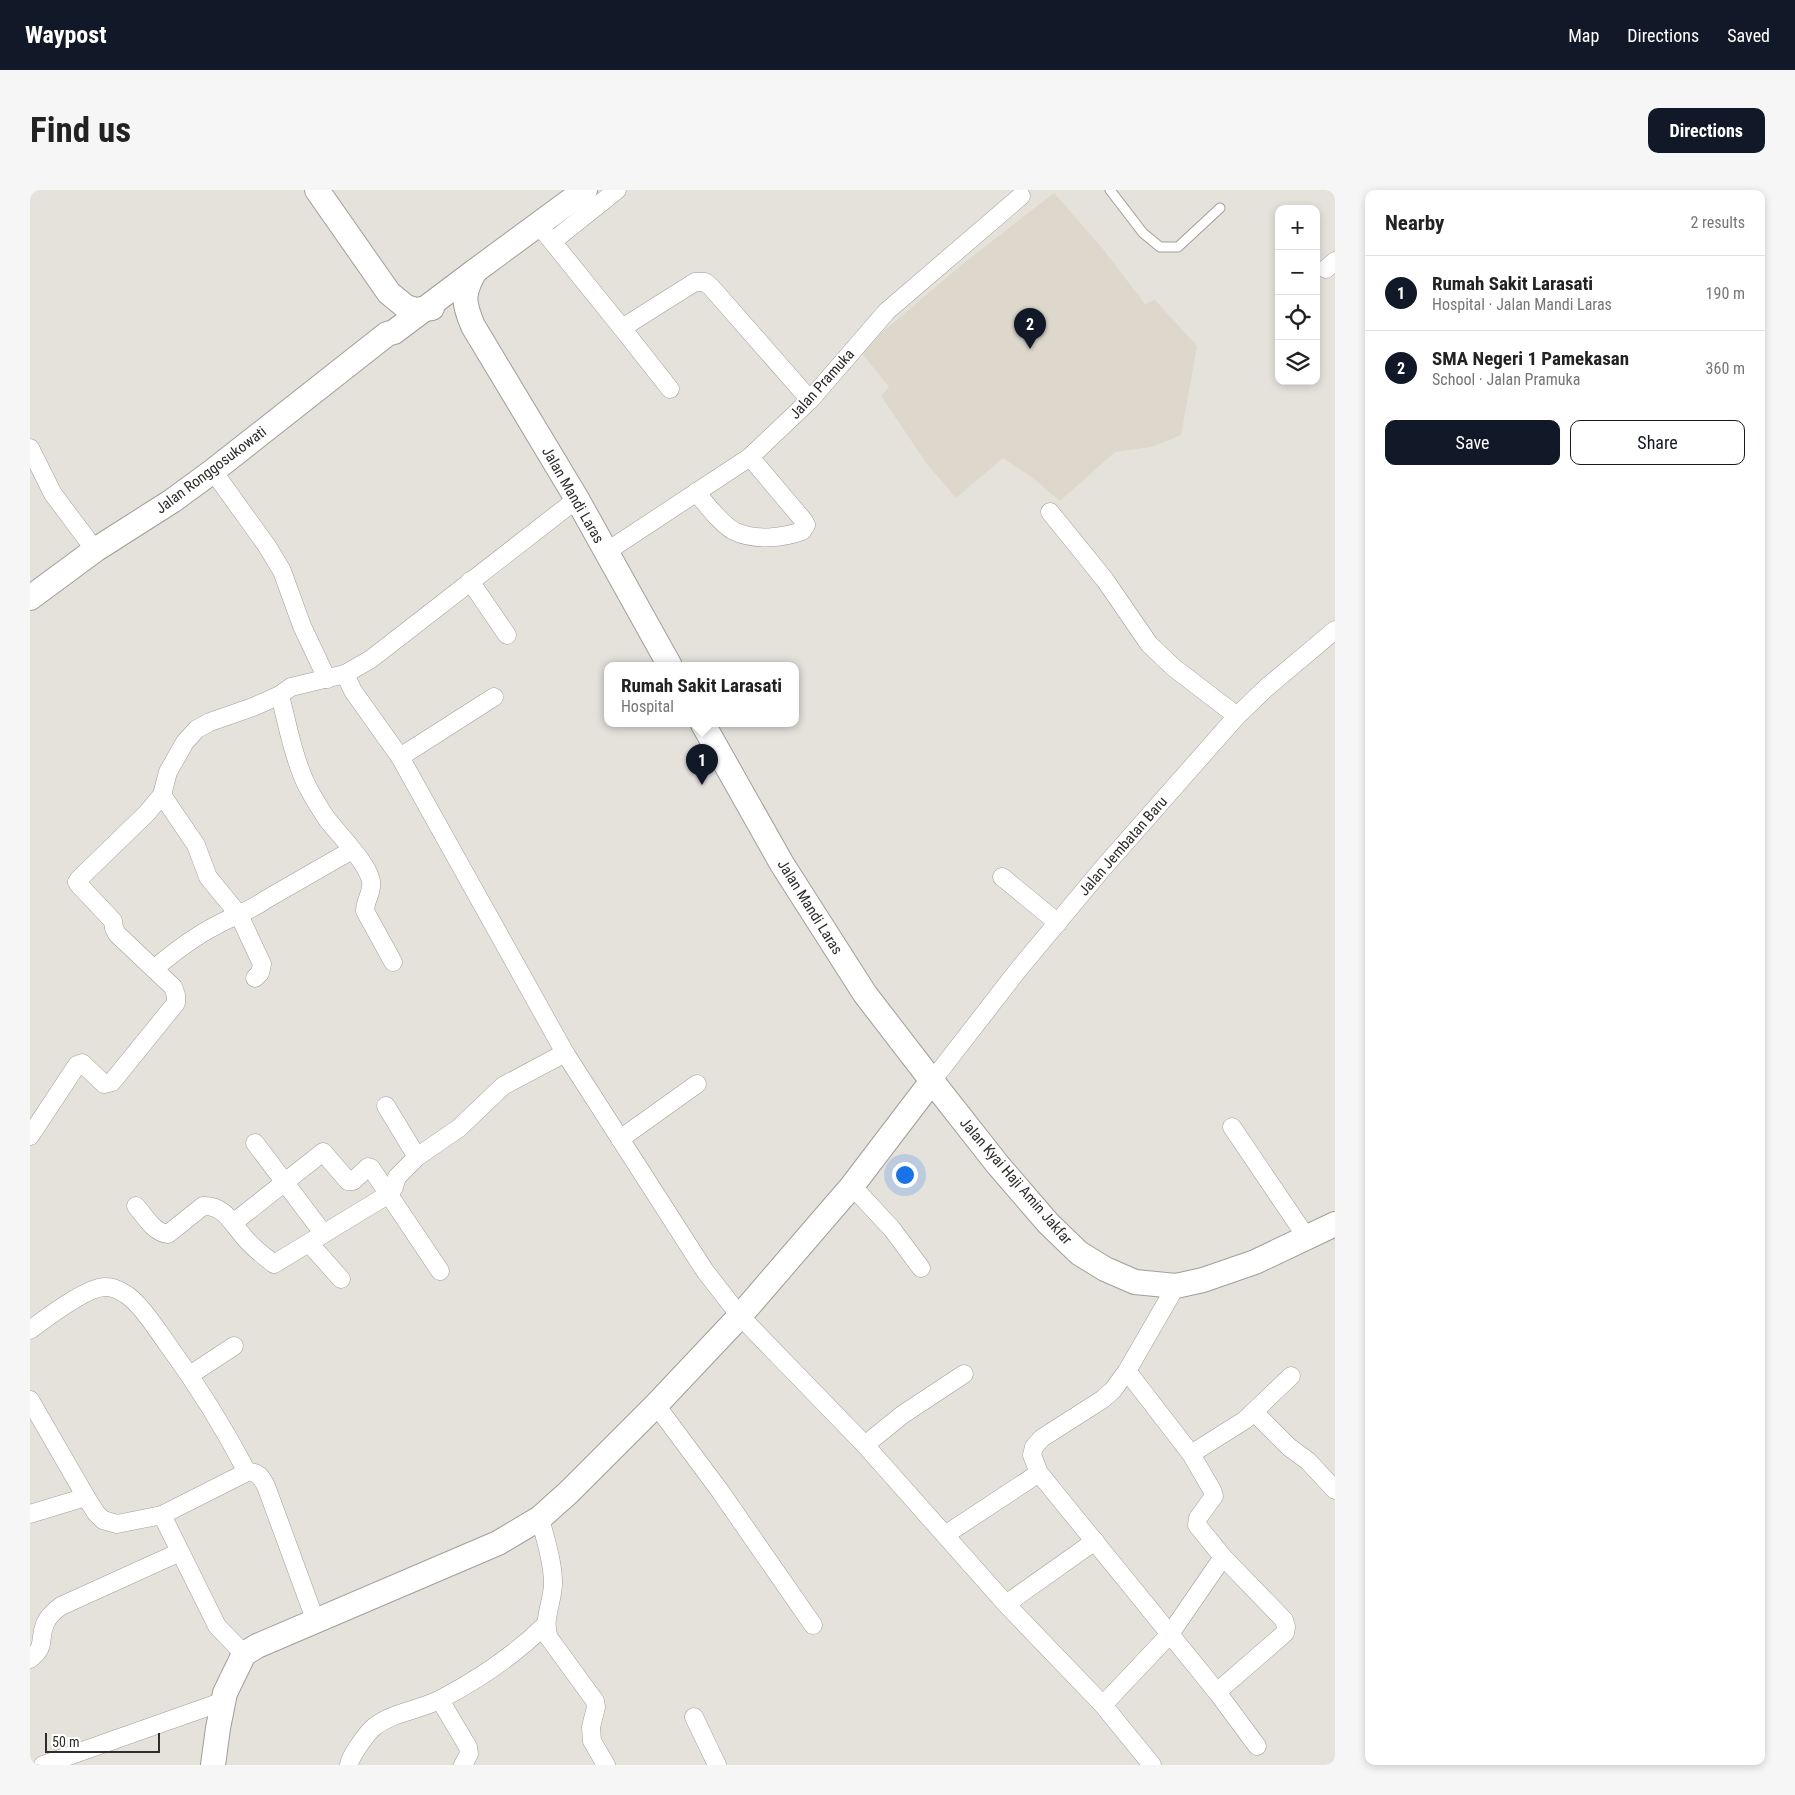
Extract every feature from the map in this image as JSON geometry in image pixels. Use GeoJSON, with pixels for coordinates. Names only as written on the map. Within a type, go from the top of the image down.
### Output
{"type":"FeatureCollection","features":[{"type":"Feature","properties":{"kind":"main road"},"geometry":{"type":"LineString","coordinates":[[317,190],[388,293],[406,307],[416,310],[440,307],[451,310],[464,317],[473,326]]}},
{"type":"Feature","properties":{"kind":"main road","name":"Jalan Ronggosukowati"},"geometry":{"type":"LineString","coordinates":[[30,598],[95,550],[172,501],[213,471],[387,334],[394,332],[475,271],[545,233],[585,190]]}},
{"type":"Feature","properties":{"kind":"main road"},"geometry":{"type":"LineString","coordinates":[[473,326],[467,311],[465,298],[466,286],[475,271]]}},
{"type":"Feature","properties":{"kind":"main road"},"geometry":{"type":"LineString","coordinates":[[387,334],[394,317],[388,293]]}},
{"type":"Feature","properties":{"kind":"main road","name":"Jalan Mandi Laras"},"geometry":{"type":"LineString","coordinates":[[473,326],[576,499],[668,662]]}},
{"type":"Feature","properties":{"kind":"main road","name":"Jalan Mandi Laras"},"geometry":{"type":"LineString","coordinates":[[705,727],[806,903],[866,994],[932,1082]]}},
{"type":"Feature","properties":{"kind":"main road"},"geometry":{"type":"LineString","coordinates":[[213,1765],[224,1701],[244,1654],[256,1646],[498,1543],[540,1518],[569,1492],[656,1405],[740,1316],[852,1186],[932,1082]]}},
{"type":"Feature","properties":{"kind":"main road","name":"Jalan Kyai Haji Amin Jakfar"},"geometry":{"type":"LineString","coordinates":[[932,1082],[998,1165],[1048,1223],[1079,1253],[1105,1269],[1135,1282],[1176,1286],[1204,1280],[1254,1262],[1335,1224]]}},
{"type":"Feature","properties":{"kind":"street"},"geometry":{"type":"LineString","coordinates":[[617,190],[545,233],[670,389]]}},
{"type":"Feature","properties":{"kind":"street","name":"Jalan Pramuka"},"geometry":{"type":"LineString","coordinates":[[606,552],[750,457],[810,400],[887,310],[1021,196]]}},
{"type":"Feature","properties":{"kind":"street"},"geometry":{"type":"LineString","coordinates":[[622,328],[695,282],[705,282],[810,400]]}},
{"type":"Feature","properties":{"kind":"street"},"geometry":{"type":"LineString","coordinates":[[30,448],[53,494],[95,550]]}},
{"type":"Feature","properties":{"kind":"street"},"geometry":{"type":"LineString","coordinates":[[696,492],[723,522],[733,531],[741,534],[748,536],[787,536],[802,531],[806,525],[804,521],[750,457]]}},
{"type":"Feature","properties":{"kind":"street"},"geometry":{"type":"LineString","coordinates":[[213,471],[252,528],[267,546],[282,571],[302,626],[327,679]]}},
{"type":"Feature","properties":{"kind":"street"},"geometry":{"type":"LineString","coordinates":[[30,1136],[77,1065],[82,1063],[104,1084],[112,1082],[176,1002],[173,987],[117,934],[114,928],[114,920],[77,882],[147,813],[162,795],[168,772],[185,742],[197,729],[210,722],[253,707],[280,695],[291,687],[345,674],[371,659],[576,499]]}},
{"type":"Feature","properties":{"kind":"street"},"geometry":{"type":"LineString","coordinates":[[1056,520],[1105,580],[1149,644],[1173,667],[1237,716]]}},
{"type":"Feature","properties":{"kind":"street"},"geometry":{"type":"LineString","coordinates":[[470,581],[507,635]]}},
{"type":"Feature","properties":{"kind":"street","name":"Jalan Jembatan Baru"},"geometry":{"type":"LineString","coordinates":[[932,1082],[993,1000],[1123,846],[1237,716],[1266,688],[1335,630]]}},
{"type":"Feature","properties":{"kind":"street"},"geometry":{"type":"LineString","coordinates":[[345,674],[353,691],[400,757],[565,1053],[705,1271],[740,1316],[865,1445],[1006,1604],[1103,1705],[1152,1765]]}},
{"type":"Feature","properties":{"kind":"street"},"geometry":{"type":"LineString","coordinates":[[280,695],[291,740],[307,785],[327,819],[369,874],[371,890],[365,902],[365,911],[393,962]]}},
{"type":"Feature","properties":{"kind":"street"},"geometry":{"type":"LineString","coordinates":[[400,757],[494,696]]}},
{"type":"Feature","properties":{"kind":"street"},"geometry":{"type":"LineString","coordinates":[[162,795],[196,845],[208,877],[239,915],[262,964],[260,973],[256,978]]}},
{"type":"Feature","properties":{"kind":"street"},"geometry":{"type":"LineString","coordinates":[[154,969],[184,944],[217,924],[252,909],[352,850]]}},
{"type":"Feature","properties":{"kind":"street"},"geometry":{"type":"LineString","coordinates":[[1002,877],[1058,923]]}},
{"type":"Feature","properties":{"kind":"street"},"geometry":{"type":"LineString","coordinates":[[136,1206],[161,1233],[168,1234],[203,1206],[218,1209],[229,1216],[251,1245],[274,1264],[389,1194],[394,1187],[397,1177],[417,1157],[459,1128],[503,1086],[565,1053]]}},
{"type":"Feature","properties":{"kind":"street"},"geometry":{"type":"LineString","coordinates":[[620,1139],[697,1084]]}},
{"type":"Feature","properties":{"kind":"street"},"geometry":{"type":"LineString","coordinates":[[386,1106],[417,1157]]}},
{"type":"Feature","properties":{"kind":"street"},"geometry":{"type":"LineString","coordinates":[[1232,1127],[1307,1238]]}},
{"type":"Feature","properties":{"kind":"street"},"geometry":{"type":"LineString","coordinates":[[255,1142],[286,1182],[316,1238],[341,1279]]}},
{"type":"Feature","properties":{"kind":"street"},"geometry":{"type":"LineString","coordinates":[[233,1223],[323,1152],[348,1181],[353,1181],[368,1167],[371,1168],[440,1271]]}},
{"type":"Feature","properties":{"kind":"street"},"geometry":{"type":"LineString","coordinates":[[852,1186],[892,1229],[921,1268]]}},
{"type":"Feature","properties":{"kind":"street"},"geometry":{"type":"LineString","coordinates":[[1176,1286],[1127,1371],[1108,1395],[1042,1438],[1034,1447],[1032,1455],[1039,1473],[1217,1692],[1257,1746]]}},
{"type":"Feature","properties":{"kind":"street"},"geometry":{"type":"LineString","coordinates":[[30,1329],[86,1292],[105,1287],[115,1289],[132,1298],[143,1310],[190,1375],[222,1426],[247,1472]]}},
{"type":"Feature","properties":{"kind":"street"},"geometry":{"type":"LineString","coordinates":[[190,1375],[234,1346]]}},
{"type":"Feature","properties":{"kind":"street"},"geometry":{"type":"LineString","coordinates":[[1127,1371],[1191,1454],[1212,1490],[1214,1496],[1198,1518],[1197,1525],[1224,1557],[1284,1620],[1286,1627],[1285,1633],[1217,1692]]}},
{"type":"Feature","properties":{"kind":"street"},"geometry":{"type":"LineString","coordinates":[[865,1445],[902,1415],[964,1374]]}},
{"type":"Feature","properties":{"kind":"street"},"geometry":{"type":"LineString","coordinates":[[1191,1454],[1245,1420],[1291,1376]]}},
{"type":"Feature","properties":{"kind":"street"},"geometry":{"type":"LineString","coordinates":[[30,1400],[86,1497],[103,1520],[117,1524],[162,1515],[247,1472],[255,1472],[260,1475],[266,1486],[316,1622]]}},
{"type":"Feature","properties":{"kind":"street"},"geometry":{"type":"LineString","coordinates":[[656,1405],[720,1491],[813,1625]]}},
{"type":"Feature","properties":{"kind":"street"},"geometry":{"type":"LineString","coordinates":[[1254,1412],[1278,1436],[1308,1461],[1335,1490]]}},
{"type":"Feature","properties":{"kind":"street"},"geometry":{"type":"LineString","coordinates":[[945,1535],[1039,1473]]}},
{"type":"Feature","properties":{"kind":"street"},"geometry":{"type":"LineString","coordinates":[[30,1514],[86,1497]]}},
{"type":"Feature","properties":{"kind":"street"},"geometry":{"type":"LineString","coordinates":[[162,1515],[218,1626],[244,1654]]}},
{"type":"Feature","properties":{"kind":"street"},"geometry":{"type":"LineString","coordinates":[[540,1518],[552,1566],[553,1586],[546,1624],[549,1638],[595,1701],[596,1707],[591,1727],[592,1741],[606,1765]]}},
{"type":"Feature","properties":{"kind":"street"},"geometry":{"type":"LineString","coordinates":[[1006,1604],[1095,1540]]}},
{"type":"Feature","properties":{"kind":"street"},"geometry":{"type":"LineString","coordinates":[[30,1659],[39,1652],[45,1622],[61,1606],[180,1552]]}},
{"type":"Feature","properties":{"kind":"street"},"geometry":{"type":"LineString","coordinates":[[1103,1705],[1170,1634],[1224,1557]]}},
{"type":"Feature","properties":{"kind":"street"},"geometry":{"type":"LineString","coordinates":[[349,1765],[354,1753],[373,1728],[385,1720],[440,1700],[512,1654],[546,1624]]}},
{"type":"Feature","properties":{"kind":"street"},"geometry":{"type":"LineString","coordinates":[[440,1700],[468,1747],[469,1754],[463,1765]]}},
{"type":"Feature","properties":{"kind":"street"},"geometry":{"type":"LineString","coordinates":[[43,1765],[224,1701]]}},
{"type":"Feature","properties":{"kind":"street"},"geometry":{"type":"LineString","coordinates":[[694,1717],[717,1765]]}},
{"type":"Feature","properties":{"kind":"lane"},"geometry":{"type":"LineString","coordinates":[[1110,190],[1143,233],[1160,247],[1178,247],[1220,208]]}},
{"type":"Feature","properties":{"kind":"shaded area"},"geometry":{"type":"Polygon","coordinates":[[[1054,193],[1103,249],[1145,304],[1155,300],[1197,346],[1181,435],[1151,447],[1115,452],[1060,501],[1033,478],[1003,458],[956,498],[927,464],[881,396],[889,387],[860,351],[964,263],[1054,193]]]}},
{"type":"Feature","properties":{"kind":"place","name":"SMA Negeri 1 Pamekasan"},"geometry":{"type":"Point","coordinates":[1030,349]}},
{"type":"Feature","properties":{"kind":"place","name":"Rumah Sakit Larasati"},"geometry":{"type":"Point","coordinates":[702,785]}}]}
